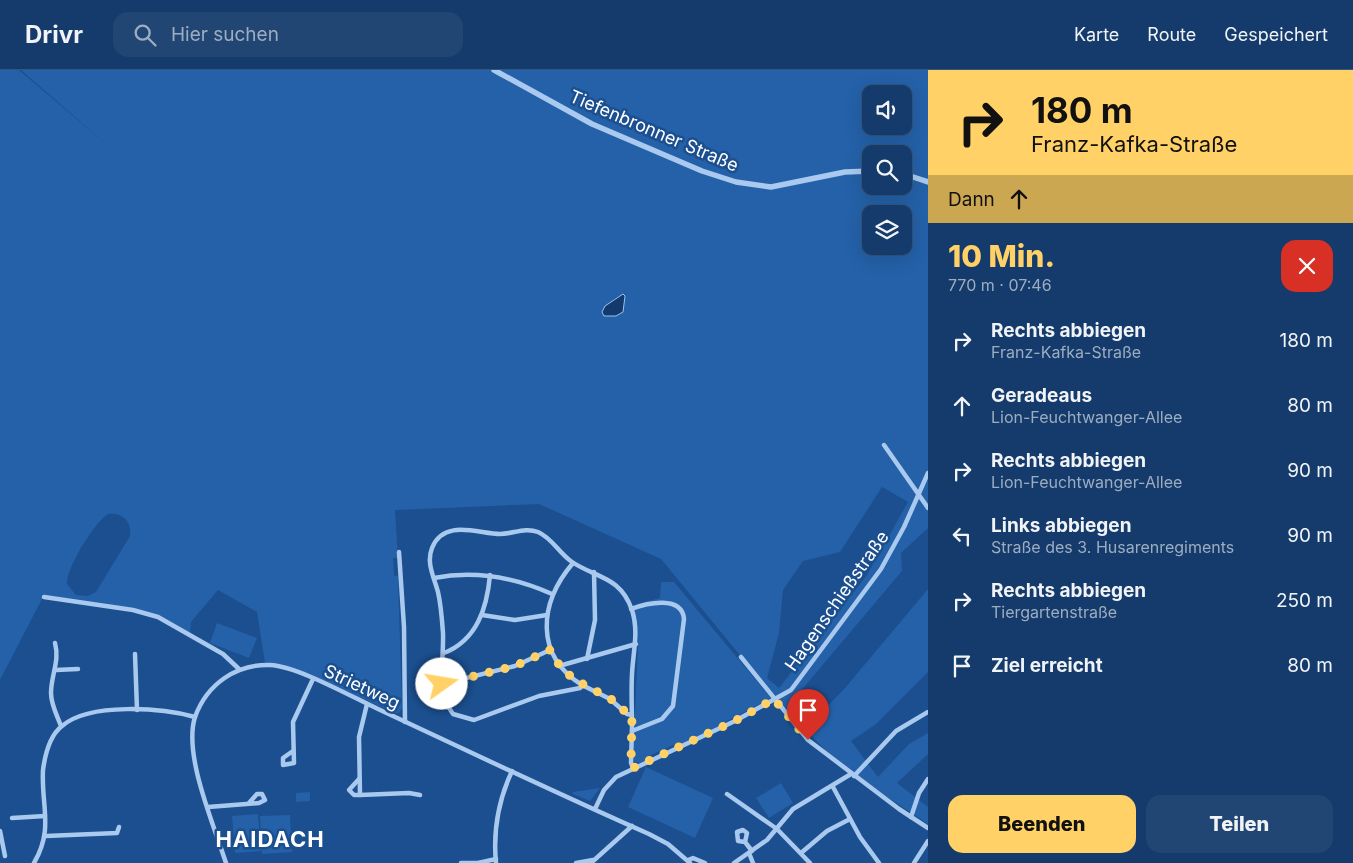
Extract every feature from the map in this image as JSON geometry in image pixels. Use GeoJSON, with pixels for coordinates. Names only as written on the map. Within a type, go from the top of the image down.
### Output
{"type":"FeatureCollection","features":[{"type":"Feature","properties":{"kind":"street","name":"Tiefenbronner Straße"},"geometry":{"type":"LineString","coordinates":[[494,70],[592,124],[702,171],[736,182],[771,187],[838,173],[862,172]]}},
{"type":"Feature","properties":{"kind":"street"},"geometry":{"type":"LineString","coordinates":[[912,177],[928,182]]}},
{"type":"Feature","properties":{"kind":"street"},"geometry":{"type":"LineString","coordinates":[[884,445],[928,508]]}},
{"type":"Feature","properties":{"kind":"street","name":"Hagenschießstraße"},"geometry":{"type":"LineString","coordinates":[[595,809],[609,783],[633,768],[735,721],[791,690],[880,569],[919,495],[928,473]]}},
{"type":"Feature","properties":{"kind":"street"},"geometry":{"type":"LineString","coordinates":[[582,685],[580,688],[522,701],[474,720],[453,714],[444,699],[442,684],[444,653],[441,607],[430,559],[434,544],[443,535],[460,530],[484,530],[497,534],[523,530],[537,532],[552,541],[573,563],[610,580],[619,589],[631,609],[636,644],[632,671],[631,762],[633,768]]}},
{"type":"Feature","properties":{"kind":"street"},"geometry":{"type":"LineString","coordinates":[[399,552],[404,627],[405,722]]}},
{"type":"Feature","properties":{"kind":"street"},"geometry":{"type":"LineString","coordinates":[[573,563],[552,594],[547,634],[550,650],[559,666],[582,685],[610,699],[626,714],[632,715]]}},
{"type":"Feature","properties":{"kind":"street"},"geometry":{"type":"LineString","coordinates":[[586,658],[595,620],[594,572]]}},
{"type":"Feature","properties":{"kind":"street"},"geometry":{"type":"LineString","coordinates":[[434,578],[468,574],[490,575],[522,582],[552,594]]}},
{"type":"Feature","properties":{"kind":"street"},"geometry":{"type":"LineString","coordinates":[[444,653],[461,644],[471,633],[482,615],[487,600],[490,575]]}},
{"type":"Feature","properties":{"kind":"street"},"geometry":{"type":"LineString","coordinates":[[44,597],[133,610],[158,616],[223,654],[239,669],[215,685],[196,717],[193,739],[196,768],[226,863]]}},
{"type":"Feature","properties":{"kind":"street"},"geometry":{"type":"LineString","coordinates":[[631,609],[650,604],[672,604],[681,610],[684,619],[673,706],[662,719],[632,731]]}},
{"type":"Feature","properties":{"kind":"street"},"geometry":{"type":"LineString","coordinates":[[482,615],[520,620],[548,615]]}},
{"type":"Feature","properties":{"kind":"street"},"geometry":{"type":"LineString","coordinates":[[55,643],[56,670],[51,700],[61,726]]}},
{"type":"Feature","properties":{"kind":"street"},"geometry":{"type":"LineString","coordinates":[[559,666],[636,644]]}},
{"type":"Feature","properties":{"kind":"street"},"geometry":{"type":"LineString","coordinates":[[442,684],[515,666],[550,650]]}},
{"type":"Feature","properties":{"kind":"street"},"geometry":{"type":"LineString","coordinates":[[135,654],[137,710]]}},
{"type":"Feature","properties":{"kind":"street"},"geometry":{"type":"LineString","coordinates":[[741,657],[808,740],[852,775],[928,828]]}},
{"type":"Feature","properties":{"kind":"street","name":"Strietweg"},"geometry":{"type":"LineString","coordinates":[[239,669],[273,665],[288,668],[632,826],[668,844],[689,862],[693,858],[705,863]]}},
{"type":"Feature","properties":{"kind":"street"},"geometry":{"type":"LineString","coordinates":[[56,670],[78,669]]}},
{"type":"Feature","properties":{"kind":"street"},"geometry":{"type":"LineString","coordinates":[[293,751],[293,722],[312,679]]}},
{"type":"Feature","properties":{"kind":"street"},"geometry":{"type":"LineString","coordinates":[[360,795],[359,737],[367,704]]}},
{"type":"Feature","properties":{"kind":"street"},"geometry":{"type":"LineString","coordinates":[[34,863],[46,836],[43,782],[45,757],[52,739],[61,726],[84,714],[137,710],[161,711],[196,717]]}},
{"type":"Feature","properties":{"kind":"street"},"geometry":{"type":"LineString","coordinates":[[734,863],[767,840],[793,809],[852,775],[896,731],[928,712]]}},
{"type":"Feature","properties":{"kind":"street"},"geometry":{"type":"LineString","coordinates":[[461,863],[496,861],[496,827],[506,782],[512,771]]}},
{"type":"Feature","properties":{"kind":"street"},"geometry":{"type":"LineString","coordinates":[[359,779],[349,790],[352,794],[410,793],[420,795]]}},
{"type":"Feature","properties":{"kind":"street"},"geometry":{"type":"LineString","coordinates":[[911,817],[919,793],[928,779]]}},
{"type":"Feature","properties":{"kind":"street"},"geometry":{"type":"LineString","coordinates":[[833,787],[850,819],[879,863]]}},
{"type":"Feature","properties":{"kind":"street"},"geometry":{"type":"LineString","coordinates":[[727,794],[777,829],[810,863]]}},
{"type":"Feature","properties":{"kind":"street"},"geometry":{"type":"LineString","coordinates":[[208,807],[249,803]]}},
{"type":"Feature","properties":{"kind":"street"},"geometry":{"type":"LineString","coordinates":[[12,818],[45,816]]}},
{"type":"Feature","properties":{"kind":"street"},"geometry":{"type":"LineString","coordinates":[[801,853],[827,832],[850,819]]}},
{"type":"Feature","properties":{"kind":"street"},"geometry":{"type":"LineString","coordinates":[[576,863],[592,861],[632,826]]}},
{"type":"Feature","properties":{"kind":"street"},"geometry":{"type":"LineString","coordinates":[[46,836],[117,833],[119,827]]}},
{"type":"Feature","properties":{"kind":"street"},"geometry":{"type":"LineString","coordinates":[[0,832],[5,856]]}},
{"type":"Feature","properties":{"kind":"street"},"geometry":{"type":"LineString","coordinates":[[914,863],[928,841]]}},
{"type":"Feature","properties":{"kind":"street"},"geometry":{"type":"LineString","coordinates":[[745,842],[751,852],[753,863]]}},
{"type":"Feature","properties":{"kind":"shaded area"},"geometry":{"type":"Polygon","coordinates":[[[0,70],[19,70],[113,150],[21,70],[928,70],[928,528],[901,553],[902,571],[799,693],[820,714],[845,688],[928,589],[928,672],[876,724],[851,741],[878,777],[909,744],[928,733],[928,754],[897,783],[928,807],[928,824],[878,791],[829,754],[775,698],[661,559],[539,504],[395,510],[398,558],[393,558],[394,576],[398,576],[402,708],[399,713],[395,713],[314,676],[265,663],[257,612],[218,590],[191,622],[190,634],[148,613],[43,597],[0,680],[0,70]],[[623,294],[612,300],[612,316],[619,315],[624,310],[623,302],[625,296],[623,294]],[[882,487],[840,552],[803,561],[783,590],[779,633],[767,678],[779,688],[867,575],[908,502],[882,487]],[[108,514],[89,535],[71,568],[67,584],[76,595],[88,596],[96,592],[130,536],[128,522],[122,516],[108,514]]]}},
{"type":"Feature","properties":{"kind":"shaded area"},"geometry":{"type":"Polygon","coordinates":[[[623,294],[625,296],[623,312],[616,316],[604,316],[602,312],[605,306],[623,294]]]}},
{"type":"Feature","properties":{"kind":"shaded area"},"geometry":{"type":"Polygon","coordinates":[[[661,582],[674,582],[771,698],[680,746],[678,743],[649,756],[649,759],[639,763],[634,761],[633,756],[638,646],[633,605],[660,598],[661,582]]]}},
{"type":"Feature","properties":{"kind":"shaded area"},"geometry":{"type":"Polygon","coordinates":[[[217,623],[257,638],[249,658],[210,643],[217,623]]]}},
{"type":"Feature","properties":{"kind":"shaded area"},"geometry":{"type":"Polygon","coordinates":[[[646,767],[713,798],[695,838],[628,807],[646,767]]]}},
{"type":"Feature","properties":{"kind":"shaded area"},"geometry":{"type":"Polygon","coordinates":[[[781,783],[793,803],[769,818],[756,798],[781,783]]]}},
{"type":"Feature","properties":{"kind":"shaded area"},"geometry":{"type":"Polygon","coordinates":[[[600,788],[590,801],[573,794],[573,792],[600,788]]]}},
{"type":"Feature","properties":{"kind":"shaded area"},"geometry":{"type":"Polygon","coordinates":[[[310,792],[310,801],[296,802],[296,793],[310,792]]]}},
{"type":"Feature","properties":{"kind":"shaded area"},"geometry":{"type":"Polygon","coordinates":[[[258,814],[261,851],[235,853],[232,816],[258,814]]]}},
{"type":"Feature","properties":{"kind":"shaded area"},"geometry":{"type":"Polygon","coordinates":[[[290,815],[292,852],[262,854],[260,816],[290,815]]]}},
{"type":"Feature","properties":{"kind":"district","name":"HAIDACH"},"geometry":{"type":"Point","coordinates":[270,839]}},
{"type":"Feature","properties":{"kind":"route"},"geometry":{"type":"LineString","coordinates":[[442,684],[515,666],[550,650],[556,662],[569,676],[589,689],[619,704],[626,714],[632,715],[631,762],[633,768],[735,721],[774,699],[808,740]]}}]}
